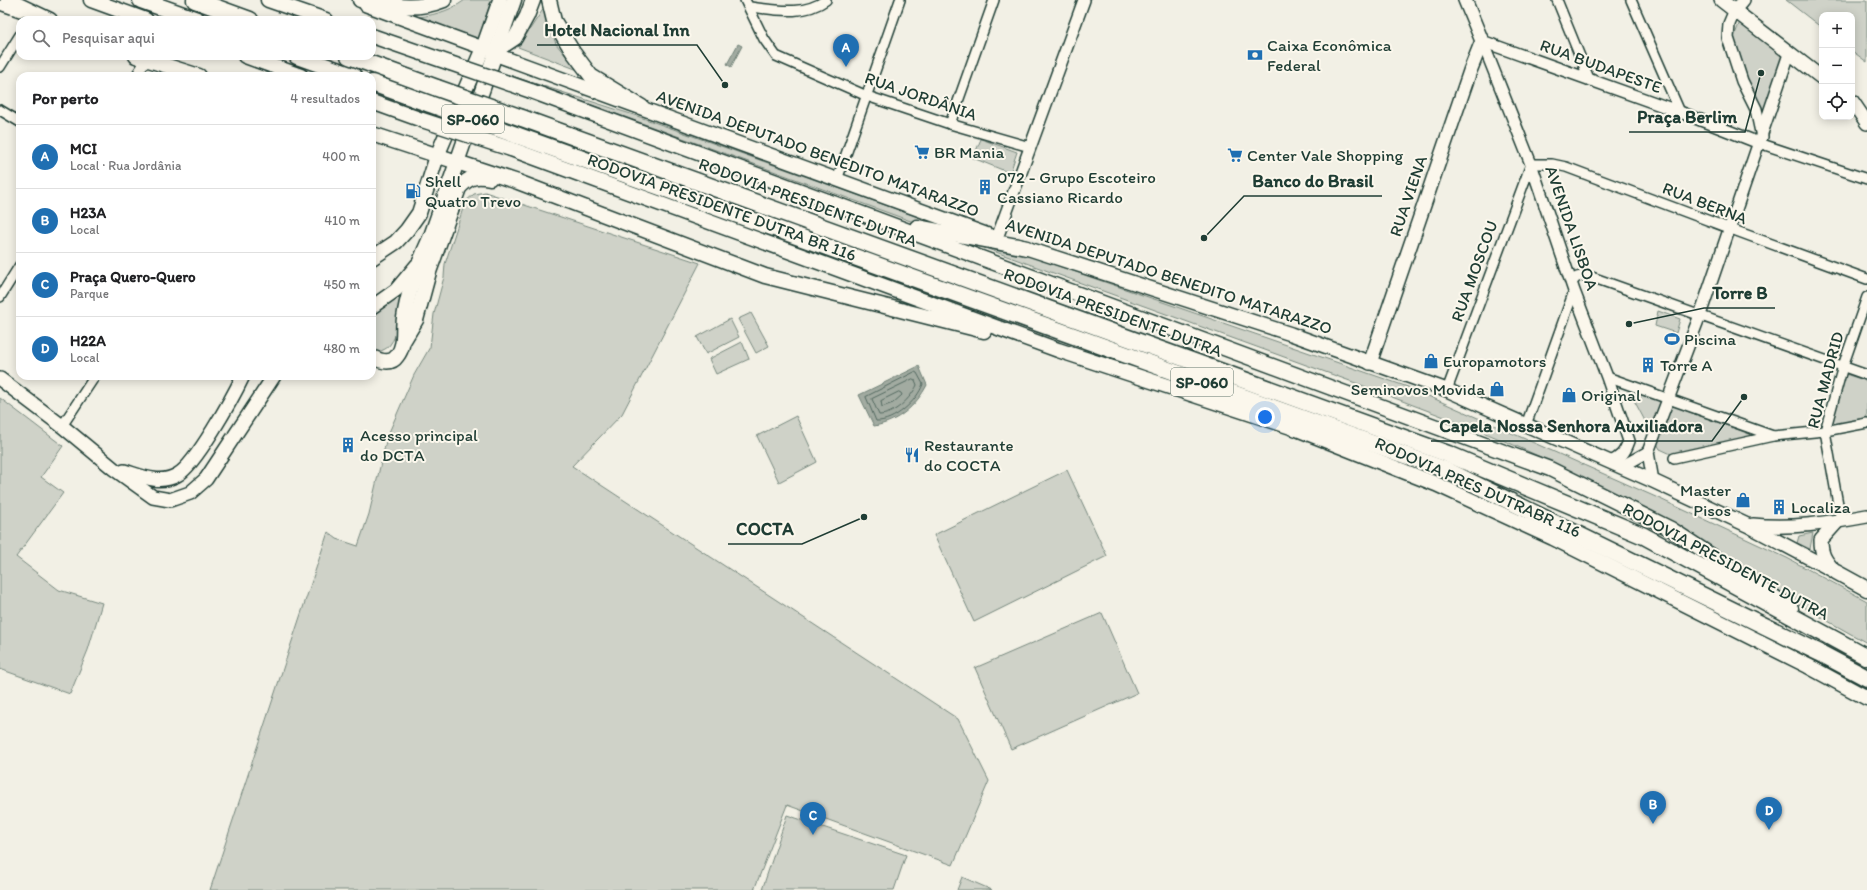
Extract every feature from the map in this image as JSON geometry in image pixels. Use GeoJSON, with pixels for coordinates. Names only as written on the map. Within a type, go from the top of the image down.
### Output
{"type":"FeatureCollection","features":[{"type":"Feature","properties":{"kind":"highway"},"geometry":{"type":"LineString","coordinates":[[141,0],[186,16]]}},
{"type":"Feature","properties":{"kind":"highway"},"geometry":{"type":"LineString","coordinates":[[195,0],[239,16]]}},
{"type":"Feature","properties":{"kind":"highway"},"geometry":{"type":"LineString","coordinates":[[308,60],[342,72]]}},
{"type":"Feature","properties":{"kind":"highway","name":"RODOVIA PRESIDENTE DUTRA"},"geometry":{"type":"LineString","coordinates":[[360,60],[1448,454],[1644,536],[1867,657]]}},
{"type":"Feature","properties":{"kind":"highway","name":"RODOVIA PRESIDENTE DUTRA"},"geometry":{"type":"LineString","coordinates":[[376,84],[430,104],[513,142],[1446,470],[1806,646],[1867,678]]}},
{"type":"Feature","properties":{"kind":"main road"},"geometry":{"type":"LineString","coordinates":[[8,0],[42,16]]}},
{"type":"Feature","properties":{"kind":"main road"},"geometry":{"type":"LineString","coordinates":[[91,0],[135,16]]}},
{"type":"Feature","properties":{"kind":"main road"},"geometry":{"type":"LineString","coordinates":[[268,0],[314,16]]}},
{"type":"Feature","properties":{"kind":"main road","name":"AVENIDA DEPUTADO BENEDITO MATARAZZO"},"geometry":{"type":"LineString","coordinates":[[354,0],[997,238],[1291,334],[1447,390],[1653,481],[1747,525],[1867,589]]}},
{"type":"Feature","properties":{"kind":"main road"},"geometry":{"type":"LineString","coordinates":[[360,0],[406,8],[430,6],[444,0]]}},
{"type":"Feature","properties":{"kind":"main road"},"geometry":{"type":"LineString","coordinates":[[404,340],[404,318],[418,264],[431,236],[491,51],[500,0]]}},
{"type":"Feature","properties":{"kind":"main road"},"geometry":{"type":"LineString","coordinates":[[376,255],[396,242],[419,214],[437,156],[491,51],[514,0]]}},
{"type":"Feature","properties":{"kind":"main road"},"geometry":{"type":"LineString","coordinates":[[491,51],[515,38],[527,16],[533,0]]}},
{"type":"Feature","properties":{"kind":"main road"},"geometry":{"type":"LineString","coordinates":[[549,0],[554,21],[573,52],[591,76],[642,107]]}},
{"type":"Feature","properties":{"kind":"main road","name":"AVENIDA LISBOA"},"geometry":{"type":"LineString","coordinates":[[1466,0],[1482,41]]}},
{"type":"Feature","properties":{"kind":"main road"},"geometry":{"type":"LineString","coordinates":[[1728,4],[1789,54],[1819,76]]}},
{"type":"Feature","properties":{"kind":"main road"},"geometry":{"type":"LineString","coordinates":[[376,37],[531,91],[1550,469],[1671,529],[1841,643]]}},
{"type":"Feature","properties":{"kind":"main road","name":"RUA VIENA"},"geometry":{"type":"LineString","coordinates":[[1370,362],[1470,71],[1482,41]]}},
{"type":"Feature","properties":{"kind":"main road"},"geometry":{"type":"LineString","coordinates":[[147,60],[186,72]]}},
{"type":"Feature","properties":{"kind":"main road"},"geometry":{"type":"LineString","coordinates":[[257,60],[290,72]]}},
{"type":"Feature","properties":{"kind":"main road","name":"RODOVIA PRESIDENTE DUTRA BR 116"},"geometry":{"type":"LineString","coordinates":[[376,103],[422,120],[513,142],[1058,350]]}},
{"type":"Feature","properties":{"kind":"main road"},"geometry":{"type":"LineString","coordinates":[[1855,105],[1867,123]]}},
{"type":"Feature","properties":{"kind":"main road"},"geometry":{"type":"LineString","coordinates":[[376,135],[518,182],[765,276],[1058,350]]}},
{"type":"Feature","properties":{"kind":"main road"},"geometry":{"type":"LineString","coordinates":[[376,359],[384,362],[391,361],[397,357],[404,340],[416,320],[429,272],[459,188],[467,180],[475,176],[518,182]]}},
{"type":"Feature","properties":{"kind":"main road"},"geometry":{"type":"LineString","coordinates":[[877,219],[1027,248]]}},
{"type":"Feature","properties":{"kind":"main road"},"geometry":{"type":"LineString","coordinates":[[376,304],[396,290],[418,264]]}},
{"type":"Feature","properties":{"kind":"main road","name":"RODOVIA PRES DUTRABR 116"},"geometry":{"type":"LineString","coordinates":[[1058,350],[1297,429],[1436,484],[1567,545],[1808,666],[1867,698]]}},
{"type":"Feature","properties":{"kind":"main road"},"geometry":{"type":"LineString","coordinates":[[0,378],[114,469],[153,497],[170,500],[190,493],[206,479],[271,380]]}},
{"type":"Feature","properties":{"kind":"main road"},"geometry":{"type":"LineString","coordinates":[[114,469],[155,480],[177,476],[190,466],[241,380]]}},
{"type":"Feature","properties":{"kind":"main road"},"geometry":{"type":"LineString","coordinates":[[1747,525],[1778,528],[1840,521],[1867,516]]}},
{"type":"Feature","properties":{"kind":"main road"},"geometry":{"type":"LineString","coordinates":[[1836,572],[1825,561],[1821,551],[1821,540],[1840,521]]}},
{"type":"Feature","properties":{"kind":"street"},"geometry":{"type":"LineString","coordinates":[[748,4],[794,11],[818,6],[826,0]]}},
{"type":"Feature","properties":{"kind":"street"},"geometry":{"type":"LineString","coordinates":[[837,180],[900,0]]}},
{"type":"Feature","properties":{"kind":"street"},"geometry":{"type":"LineString","coordinates":[[950,124],[994,0]]}},
{"type":"Feature","properties":{"kind":"street"},"geometry":{"type":"LineString","coordinates":[[997,238],[1084,0]]}},
{"type":"Feature","properties":{"kind":"street"},"geometry":{"type":"LineString","coordinates":[[1557,0],[1590,81]]}},
{"type":"Feature","properties":{"kind":"street"},"geometry":{"type":"LineString","coordinates":[[1631,0],[1680,112]]}},
{"type":"Feature","properties":{"kind":"street"},"geometry":{"type":"LineString","coordinates":[[1744,0],[1728,4],[1728,38],[1742,81],[1756,109],[1760,140]]}},
{"type":"Feature","properties":{"kind":"street","name":"RUA JORDÂNIA"},"geometry":{"type":"LineString","coordinates":[[748,4],[764,39],[776,56],[867,96],[950,124],[1030,147]]}},
{"type":"Feature","properties":{"kind":"street"},"geometry":{"type":"LineString","coordinates":[[0,5],[26,16]]}},
{"type":"Feature","properties":{"kind":"street"},"geometry":{"type":"LineString","coordinates":[[0,67],[16,41]]}},
{"type":"Feature","properties":{"kind":"street","name":"RUA BUDAPESTE"},"geometry":{"type":"LineString","coordinates":[[1482,41],[1590,81],[1867,179]]}},
{"type":"Feature","properties":{"kind":"street","name":"AVENIDA LISBOA"},"geometry":{"type":"LineString","coordinates":[[1482,41],[1531,164],[1572,287],[1608,377],[1629,441],[1625,452],[1617,459],[1615,465]]}},
{"type":"Feature","properties":{"kind":"street"},"geometry":{"type":"LineString","coordinates":[[1653,481],[1648,452],[1670,398],[1700,315],[1789,54]]}},
{"type":"Feature","properties":{"kind":"street"},"geometry":{"type":"LineString","coordinates":[[137,72],[140,60]]}},
{"type":"Feature","properties":{"kind":"street"},"geometry":{"type":"LineString","coordinates":[[0,110],[16,120]]}},
{"type":"Feature","properties":{"kind":"street","name":"RUA BERNA"},"geometry":{"type":"LineString","coordinates":[[1531,164],[1552,164],[1566,167],[1729,229],[1867,279]]}},
{"type":"Feature","properties":{"kind":"street","name":"RUA MOSCOU"},"geometry":{"type":"LineString","coordinates":[[1447,390],[1531,164]]}},
{"type":"Feature","properties":{"kind":"street"},"geometry":{"type":"LineString","coordinates":[[0,297],[16,271]]}},
{"type":"Feature","properties":{"kind":"street"},"geometry":{"type":"LineString","coordinates":[[1526,425],[1572,287],[1576,277],[1586,275],[1867,375]]}},
{"type":"Feature","properties":{"kind":"street","name":"RUA MADRID"},"geometry":{"type":"LineString","coordinates":[[1840,521],[1825,431],[1842,366],[1867,297]]}},
{"type":"Feature","properties":{"kind":"street"},"geometry":{"type":"LineString","coordinates":[[1608,377],[1773,436]]}},
{"type":"Feature","properties":{"kind":"street"},"geometry":{"type":"LineString","coordinates":[[62,426],[92,380]]}},
{"type":"Feature","properties":{"kind":"street"},"geometry":{"type":"LineString","coordinates":[[1674,458],[1773,436],[1825,431],[1867,423]]}},
{"type":"Feature","properties":{"kind":"street"},"geometry":{"type":"LineString","coordinates":[[1615,465],[1648,452]]}},
{"type":"Feature","properties":{"kind":"shaded area"},"geometry":{"type":"Polygon","coordinates":[[[465,0],[491,0],[478,41],[411,18],[439,13],[452,8],[465,0]]]}},
{"type":"Feature","properties":{"kind":"shaded area"},"geometry":{"type":"Polygon","coordinates":[[[1786,0],[1867,0],[1867,62],[1855,53],[1855,12],[1819,12],[1819,26],[1786,0]]]}},
{"type":"Feature","properties":{"kind":"shaded area"},"geometry":{"type":"Polygon","coordinates":[[[544,8],[556,44],[578,70],[518,47],[544,8]]]}},
{"type":"Feature","properties":{"kind":"shaded area"},"geometry":{"type":"Polygon","coordinates":[[[1741,19],[1786,56],[1767,113],[1762,112],[1747,86],[1732,42],[1741,19]]]}},
{"type":"Feature","properties":{"kind":"shaded area"},"geometry":{"type":"Polygon","coordinates":[[[515,77],[637,116],[969,235],[1408,387],[1658,498],[1787,558],[1867,601],[1867,643],[1829,622],[1678,531],[1602,488],[1538,456],[1488,434],[1361,385],[515,77]]]}},
{"type":"Feature","properties":{"kind":"shaded area"},"geometry":{"type":"Polygon","coordinates":[[[981,139],[1017,152],[1010,173],[973,158],[981,139]]]}},
{"type":"Feature","properties":{"kind":"shaded area"},"geometry":{"type":"Polygon","coordinates":[[[485,192],[700,263],[622,414],[572,466],[958,719],[989,781],[953,865],[787,805],[754,890],[210,890],[328,532],[337,539],[358,546],[369,514],[387,437],[414,375],[430,347],[434,314],[444,277],[445,264],[465,202],[474,194],[485,192]]]}},
{"type":"Feature","properties":{"kind":"shaded area"},"geometry":{"type":"Polygon","coordinates":[[[407,284],[401,315],[394,338],[388,347],[376,353],[376,312],[407,284]]]}},
{"type":"Feature","properties":{"kind":"shaded area"},"geometry":{"type":"Polygon","coordinates":[[[1658,311],[1680,319],[1676,333],[1655,326],[1658,311]]]}},
{"type":"Feature","properties":{"kind":"shaded area"},"geometry":{"type":"Polygon","coordinates":[[[751,313],[769,346],[756,353],[738,319],[751,313]]]}},
{"type":"Feature","properties":{"kind":"shaded area"},"geometry":{"type":"Polygon","coordinates":[[[730,319],[739,337],[706,354],[697,337],[730,319]]]}},
{"type":"Feature","properties":{"kind":"shaded area"},"geometry":{"type":"Polygon","coordinates":[[[742,342],[749,359],[716,374],[709,359],[742,342]]]}},
{"type":"Feature","properties":{"kind":"shaded area"},"geometry":{"type":"Polygon","coordinates":[[[1842,373],[1867,381],[1867,421],[1830,428],[1842,373]]]}},
{"type":"Feature","properties":{"kind":"shaded area"},"geometry":{"type":"Polygon","coordinates":[[[1628,389],[1755,436],[1671,454],[1660,449],[1628,389]]]}},
{"type":"Feature","properties":{"kind":"shaded area"},"geometry":{"type":"Polygon","coordinates":[[[0,398],[63,446],[41,477],[63,493],[16,557],[59,590],[102,603],[88,650],[70,694],[0,669],[0,398]]]}},
{"type":"Feature","properties":{"kind":"shaded area"},"geometry":{"type":"Polygon","coordinates":[[[796,416],[817,462],[779,482],[757,436],[796,416]]]}},
{"type":"Feature","properties":{"kind":"shaded area"},"geometry":{"type":"Polygon","coordinates":[[[1067,470],[1107,556],[974,622],[934,535],[1067,470]]]}},
{"type":"Feature","properties":{"kind":"shaded area"},"geometry":{"type":"Polygon","coordinates":[[[1813,533],[1810,549],[1797,543],[1799,536],[1813,533]]]}},
{"type":"Feature","properties":{"kind":"shaded area"},"geometry":{"type":"Polygon","coordinates":[[[1102,613],[1137,693],[1011,749],[975,668],[1102,613]]]}},
{"type":"Feature","properties":{"kind":"shaded area"},"geometry":{"type":"Polygon","coordinates":[[[787,815],[906,855],[894,890],[762,890],[787,815]]]}},
{"type":"Feature","properties":{"kind":"shaded area"},"geometry":{"type":"Polygon","coordinates":[[[962,877],[992,890],[957,890],[962,877]]]}},
{"type":"Feature","properties":{"kind":"water"},"geometry":{"type":"Polygon","coordinates":[[[738,44],[742,46],[731,67],[727,64],[738,44]]]}},
{"type":"Feature","properties":{"kind":"water"},"geometry":{"type":"Polygon","coordinates":[[[919,366],[927,385],[923,393],[912,406],[898,417],[883,424],[874,426],[859,395],[919,366]]]}},
{"type":"Feature","properties":{"kind":"place","name":"Caixa Econômica Federal"},"geometry":{"type":"Point","coordinates":[1255,55]}},
{"type":"Feature","properties":{"kind":"place","name":"MCI"},"geometry":{"type":"Point","coordinates":[846,67]}},
{"type":"Feature","properties":{"kind":"place","name":"Praça Berlim"},"geometry":{"type":"Point","coordinates":[1761,73]}},
{"type":"Feature","properties":{"kind":"place","name":"Hotel Nacional Inn"},"geometry":{"type":"Point","coordinates":[725,85]}},
{"type":"Feature","properties":{"kind":"place","name":"BR Mania"},"geometry":{"type":"Point","coordinates":[922,152]}},
{"type":"Feature","properties":{"kind":"place","name":"Center Vale Shopping"},"geometry":{"type":"Point","coordinates":[1235,155]}},
{"type":"Feature","properties":{"kind":"place","name":"072 - Grupo Escoteiro Cassiano Ricardo"},"geometry":{"type":"Point","coordinates":[985,187]}},
{"type":"Feature","properties":{"kind":"place","name":"Shell Quatro Trevo"},"geometry":{"type":"Point","coordinates":[413,191]}},
{"type":"Feature","properties":{"kind":"place","name":"Banco do Brasil"},"geometry":{"type":"Point","coordinates":[1204,238]}},
{"type":"Feature","properties":{"kind":"place","name":"Torre B"},"geometry":{"type":"Point","coordinates":[1629,324]}},
{"type":"Feature","properties":{"kind":"place","name":"Piscina"},"geometry":{"type":"Point","coordinates":[1672,339]}},
{"type":"Feature","properties":{"kind":"place","name":"Europamotors"},"geometry":{"type":"Point","coordinates":[1431,361]}},
{"type":"Feature","properties":{"kind":"place","name":"Torre A"},"geometry":{"type":"Point","coordinates":[1648,365]}},
{"type":"Feature","properties":{"kind":"place","name":"Seminovos Movida"},"geometry":{"type":"Point","coordinates":[1497,389]}},
{"type":"Feature","properties":{"kind":"place","name":"Original"},"geometry":{"type":"Point","coordinates":[1569,395]}},
{"type":"Feature","properties":{"kind":"place","name":"Capela Nossa Senhora Auxiliadora"},"geometry":{"type":"Point","coordinates":[1744,397]}},
{"type":"Feature","properties":{"kind":"place","name":"Acesso principal do DCTA"},"geometry":{"type":"Point","coordinates":[348,445]}},
{"type":"Feature","properties":{"kind":"place","name":"Restaurante do COCTA"},"geometry":{"type":"Point","coordinates":[912,455]}},
{"type":"Feature","properties":{"kind":"place","name":"Master Pisos"},"geometry":{"type":"Point","coordinates":[1743,500]}},
{"type":"Feature","properties":{"kind":"place","name":"Localiza"},"geometry":{"type":"Point","coordinates":[1779,507]}},
{"type":"Feature","properties":{"kind":"place","name":"COCTA"},"geometry":{"type":"Point","coordinates":[864,517]}},
{"type":"Feature","properties":{"kind":"place","name":"H23A"},"geometry":{"type":"Point","coordinates":[1653,824]}},
{"type":"Feature","properties":{"kind":"place","name":"H22A"},"geometry":{"type":"Point","coordinates":[1769,830]}},
{"type":"Feature","properties":{"kind":"place","name":"Praça Quero-Quero"},"geometry":{"type":"Point","coordinates":[813,835]}}]}
